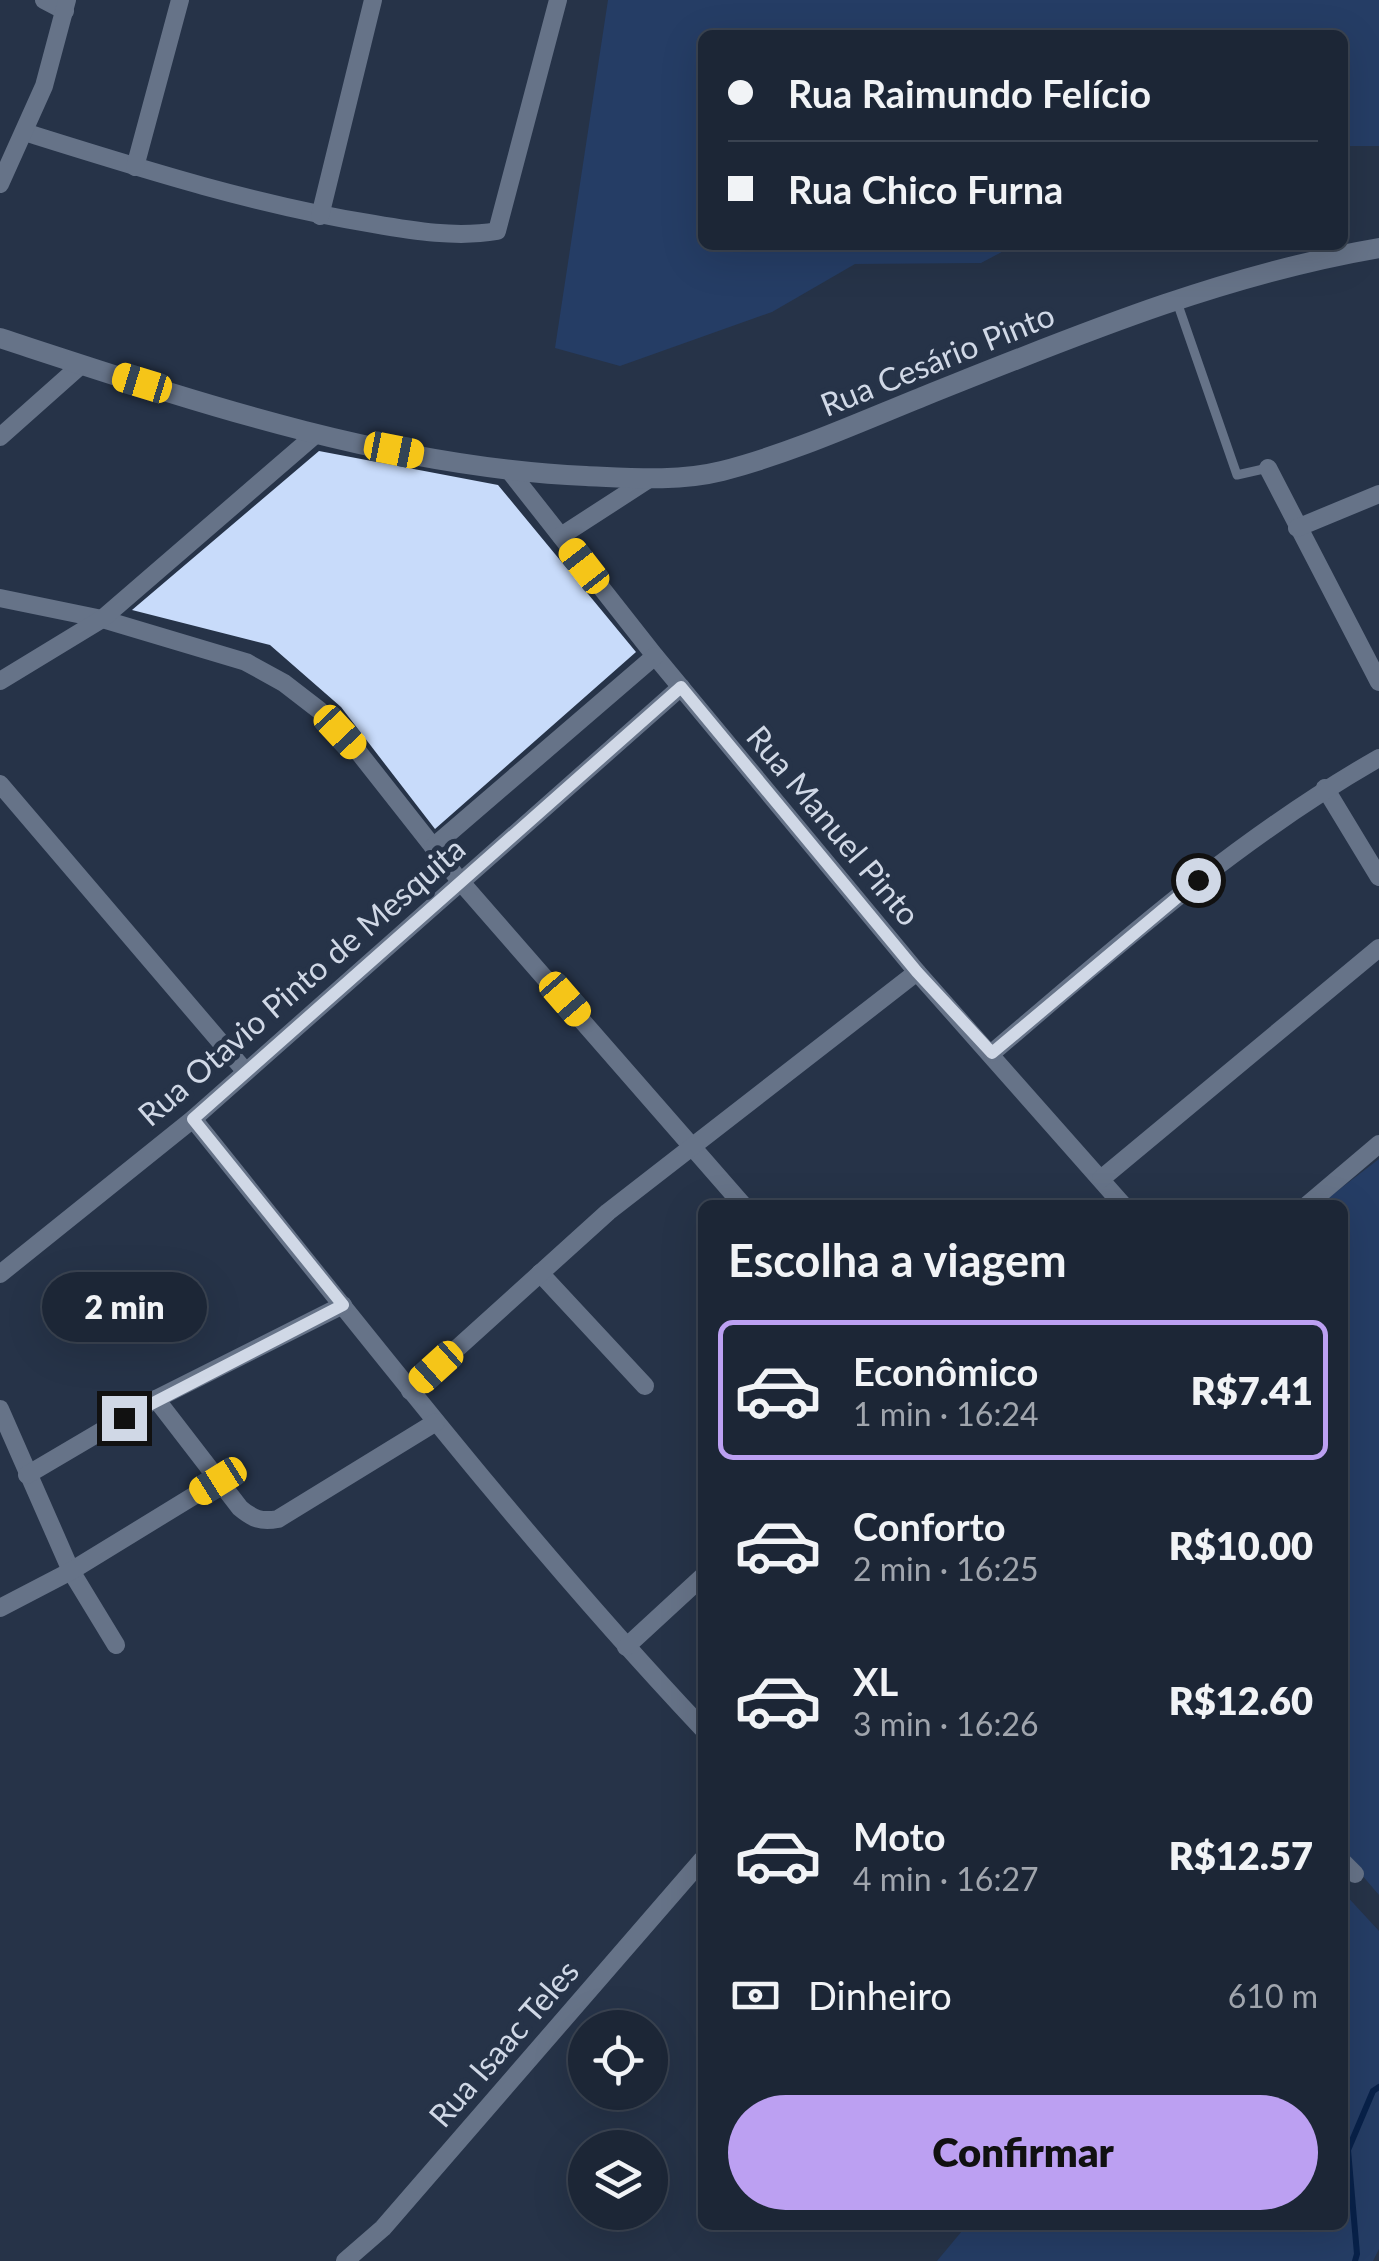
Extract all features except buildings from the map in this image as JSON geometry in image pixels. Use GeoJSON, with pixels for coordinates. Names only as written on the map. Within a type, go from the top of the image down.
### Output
{"type":"FeatureCollection","features":[{"type":"Feature","properties":{"kind":"street"},"geometry":{"type":"LineString","coordinates":[[0,184],[44,86],[66,5],[44,0]]}},
{"type":"Feature","properties":{"kind":"street"},"geometry":{"type":"LineString","coordinates":[[135,167],[180,0]]}},
{"type":"Feature","properties":{"kind":"street"},"geometry":{"type":"LineString","coordinates":[[320,216],[373,0]]}},
{"type":"Feature","properties":{"kind":"street"},"geometry":{"type":"LineString","coordinates":[[24,132],[135,167],[320,216],[428,232],[497,230],[558,0]]}},
{"type":"Feature","properties":{"kind":"street","name":"Rua Cesário Pinto"},"geometry":{"type":"LineString","coordinates":[[0,338],[315,435],[511,472],[650,479],[718,472],[792,449],[1092,329],[1214,286],[1379,248]]}},
{"type":"Feature","properties":{"kind":"street"},"geometry":{"type":"LineString","coordinates":[[0,437],[81,364]]}},
{"type":"Feature","properties":{"kind":"street"},"geometry":{"type":"LineString","coordinates":[[0,681],[102,619],[315,435]]}},
{"type":"Feature","properties":{"kind":"street"},"geometry":{"type":"LineString","coordinates":[[1268,468],[1379,682]]}},
{"type":"Feature","properties":{"kind":"street","name":"Rua Manuel Pinto"},"geometry":{"type":"LineString","coordinates":[[511,472],[655,656],[917,972],[1119,1200]]}},
{"type":"Feature","properties":{"kind":"street"},"geometry":{"type":"LineString","coordinates":[[560,536],[650,479]]}},
{"type":"Feature","properties":{"kind":"street"},"geometry":{"type":"LineString","coordinates":[[1297,528],[1379,494]]}},
{"type":"Feature","properties":{"kind":"street"},"geometry":{"type":"LineString","coordinates":[[0,598],[102,619],[246,662],[284,683],[319,710],[360,754],[460,881],[738,1200]]}},
{"type":"Feature","properties":{"kind":"street","name":"Rua Otavio Pinto de Mesquita"},"geometry":{"type":"LineString","coordinates":[[433,847],[655,656]]}},
{"type":"Feature","properties":{"kind":"street","name":"Rua Otavio Pinto de Mesquita"},"geometry":{"type":"LineString","coordinates":[[0,1274],[193,1119],[681,687]]}},
{"type":"Feature","properties":{"kind":"street"},"geometry":{"type":"LineString","coordinates":[[992,1053],[1170,901],[1252,838],[1325,788],[1379,758]]}},
{"type":"Feature","properties":{"kind":"street"},"geometry":{"type":"LineString","coordinates":[[0,784],[246,1072]]}},
{"type":"Feature","properties":{"kind":"street"},"geometry":{"type":"LineString","coordinates":[[1325,788],[1379,877]]}},
{"type":"Feature","properties":{"kind":"street"},"geometry":{"type":"LineString","coordinates":[[1101,1179],[1379,948]]}},
{"type":"Feature","properties":{"kind":"street"},"geometry":{"type":"LineString","coordinates":[[410,1391],[608,1212],[917,972]]}},
{"type":"Feature","properties":{"kind":"street"},"geometry":{"type":"LineString","coordinates":[[193,1119],[410,1391],[626,1647],[698,1724]]}},
{"type":"Feature","properties":{"kind":"street"},"geometry":{"type":"LineString","coordinates":[[1312,1200],[1379,1144]]}},
{"type":"Feature","properties":{"kind":"street"},"geometry":{"type":"LineString","coordinates":[[540,1273],[644,1386]]}},
{"type":"Feature","properties":{"kind":"street"},"geometry":{"type":"LineString","coordinates":[[28,1475],[156,1400],[343,1305]]}},
{"type":"Feature","properties":{"kind":"street"},"geometry":{"type":"LineString","coordinates":[[156,1400],[218,1481],[252,1518],[265,1522],[278,1519],[436,1422]]}},
{"type":"Feature","properties":{"kind":"street"},"geometry":{"type":"LineString","coordinates":[[0,1410],[71,1571],[116,1645]]}},
{"type":"Feature","properties":{"kind":"street"},"geometry":{"type":"LineString","coordinates":[[0,1608],[71,1571],[218,1481]]}},
{"type":"Feature","properties":{"kind":"street"},"geometry":{"type":"LineString","coordinates":[[626,1647],[698,1581]]}},
{"type":"Feature","properties":{"kind":"street","name":"Rua Isaac Teles"},"geometry":{"type":"LineString","coordinates":[[345,2261],[383,2228],[698,1865]]}},
{"type":"Feature","properties":{"kind":"lane"},"geometry":{"type":"LineString","coordinates":[[1176,300],[1237,475],[1268,468]]}},
{"type":"Feature","properties":{"kind":"shaded area"},"geometry":{"type":"Polygon","coordinates":[[[608,0],[1379,0],[1379,146],[1348,146],[1348,30],[698,30],[698,250],[1006,250],[981,263],[855,264],[772,312],[620,366],[555,348],[608,0]]]}},
{"type":"Feature","properties":{"kind":"shaded area"},"geometry":{"type":"Polygon","coordinates":[[[1379,1159],[1379,1895],[1348,1859],[1348,1200],[1326,1200],[1379,1159]]]}},
{"type":"Feature","properties":{"kind":"shaded area"},"geometry":{"type":"Polygon","coordinates":[[[1348,1897],[1379,1931],[1379,2249],[1373,2261],[937,2261],[963,2230],[1348,2230],[1348,1897]]]}},
{"type":"Feature","properties":{"kind":"waterway"},"geometry":{"type":"LineString","coordinates":[[1355,2261],[1348,2150],[1373,2091],[1379,2087]]}},
{"type":"Feature","properties":{"kind":"route"},"geometry":{"type":"LineString","coordinates":[[124,1418],[343,1305],[193,1119],[681,687],[917,972],[992,1053],[1198,880]]}}]}
